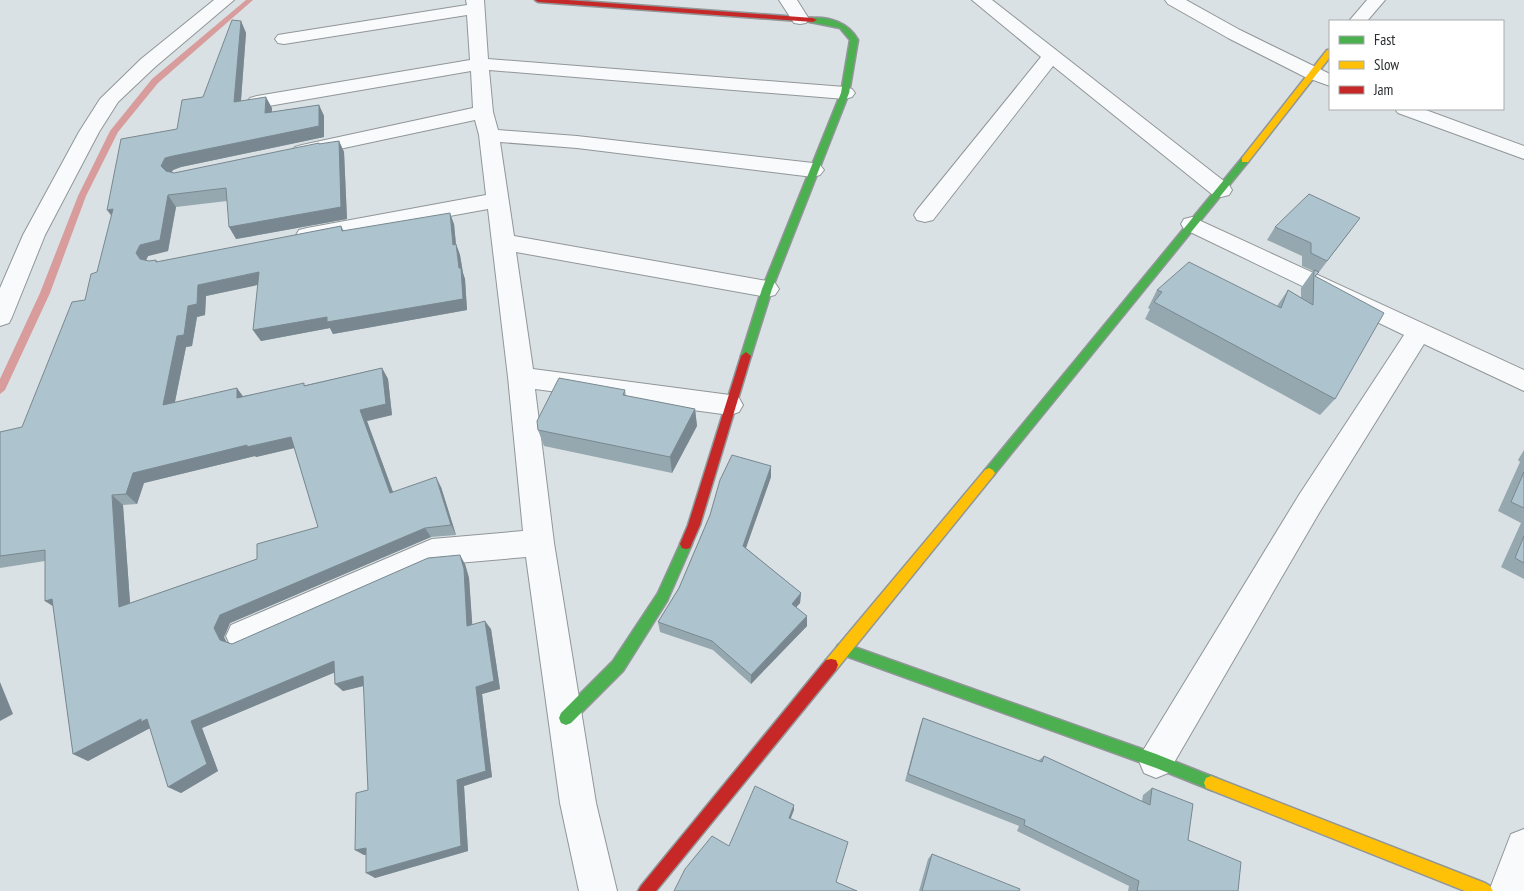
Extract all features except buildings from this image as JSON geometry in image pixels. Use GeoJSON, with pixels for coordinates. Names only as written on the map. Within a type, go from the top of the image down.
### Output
{"type":"FeatureCollection","features":[{"type":"Feature","properties":{"kind":"street"},"geometry":{"type":"LineString","coordinates":[[0,317],[34,235],[89,132],[110,99],[148,63],[225,0]]}},
{"type":"Feature","properties":{"kind":"street"},"geometry":{"type":"LineString","coordinates":[[538,0],[837,23],[851,32],[854,40],[845,93],[767,289],[694,525],[663,597],[618,666],[566,718]]}},
{"type":"Feature","properties":{"kind":"street"},"geometry":{"type":"LineString","coordinates":[[788,0],[800,19]]}},
{"type":"Feature","properties":{"kind":"street"},"geometry":{"type":"LineString","coordinates":[[981,0],[1221,190]]}},
{"type":"Feature","properties":{"kind":"street"},"geometry":{"type":"LineString","coordinates":[[1174,0],[1234,34],[1329,80]]}},
{"type":"Feature","properties":{"kind":"street"},"geometry":{"type":"LineString","coordinates":[[1359,20],[1376,0]]}},
{"type":"Feature","properties":{"kind":"street"},"geometry":{"type":"LineString","coordinates":[[284,39],[475,4],[486,124],[520,377],[539,543],[578,803],[598,891]]}},
{"type":"Feature","properties":{"kind":"street"},"geometry":{"type":"LineString","coordinates":[[646,891],[1221,190],[1329,53]]}},
{"type":"Feature","properties":{"kind":"street"},"geometry":{"type":"LineString","coordinates":[[925,215],[1052,55]]}},
{"type":"Feature","properties":{"kind":"street"},"geometry":{"type":"LineString","coordinates":[[257,102],[480,64],[845,93]]}},
{"type":"Feature","properties":{"kind":"street"},"geometry":{"type":"LineString","coordinates":[[1408,110],[1524,153]]}},
{"type":"Feature","properties":{"kind":"street"},"geometry":{"type":"LineString","coordinates":[[278,156],[486,124],[577,142],[813,170]]}},
{"type":"Feature","properties":{"kind":"street"},"geometry":{"type":"LineString","coordinates":[[284,240],[497,200]]}},
{"type":"Feature","properties":{"kind":"street"},"geometry":{"type":"LineString","coordinates":[[1192,224],[1524,381]]}},
{"type":"Feature","properties":{"kind":"street"},"geometry":{"type":"LineString","coordinates":[[502,242],[767,289]]}},
{"type":"Feature","properties":{"kind":"street"},"geometry":{"type":"LineString","coordinates":[[1156,761],[1308,504],[1419,330]]}},
{"type":"Feature","properties":{"kind":"street"},"geometry":{"type":"LineString","coordinates":[[520,377],[730,405]]}},
{"type":"Feature","properties":{"kind":"street"},"geometry":{"type":"LineString","coordinates":[[242,636],[432,552],[539,543]]}},
{"type":"Feature","properties":{"kind":"street"},"geometry":{"type":"LineString","coordinates":[[843,649],[1156,761],[1485,891]]}},
{"type":"Feature","properties":{"kind":"street"},"geometry":{"type":"LineString","coordinates":[[1508,891],[1524,848]]}},
{"type":"Feature","properties":{"kind":"waterway"},"geometry":{"type":"LineString","coordinates":[[0,390],[45,293],[82,196],[114,131],[155,81],[250,0]]}},
{"type":"Feature","properties":{"kind":"traffic: fast"},"geometry":{"type":"LineString","coordinates":[[746,356],[767,289],[845,93],[854,40],[851,34],[842,26],[832,22],[813,20]]}},
{"type":"Feature","properties":{"kind":"traffic: fast"},"geometry":{"type":"LineString","coordinates":[[989,473],[1245,160]]}},
{"type":"Feature","properties":{"kind":"traffic: fast"},"geometry":{"type":"LineString","coordinates":[[566,718],[618,666],[663,597],[686,544]]}},
{"type":"Feature","properties":{"kind":"traffic: fast"},"geometry":{"type":"LineString","coordinates":[[843,649],[1156,761],[1211,783]]}},
{"type":"Feature","properties":{"kind":"traffic: slow"},"geometry":{"type":"LineString","coordinates":[[1245,160],[1329,53]]}},
{"type":"Feature","properties":{"kind":"traffic: slow"},"geometry":{"type":"LineString","coordinates":[[831,665],[989,473]]}},
{"type":"Feature","properties":{"kind":"traffic: slow"},"geometry":{"type":"LineString","coordinates":[[1211,783],[1485,891]]}},
{"type":"Feature","properties":{"kind":"traffic: jam"},"geometry":{"type":"LineString","coordinates":[[538,0],[813,20]]}},
{"type":"Feature","properties":{"kind":"traffic: jam"},"geometry":{"type":"LineString","coordinates":[[686,544],[694,525],[746,356]]}},
{"type":"Feature","properties":{"kind":"traffic: jam"},"geometry":{"type":"LineString","coordinates":[[646,891],[831,665]]}}]}
